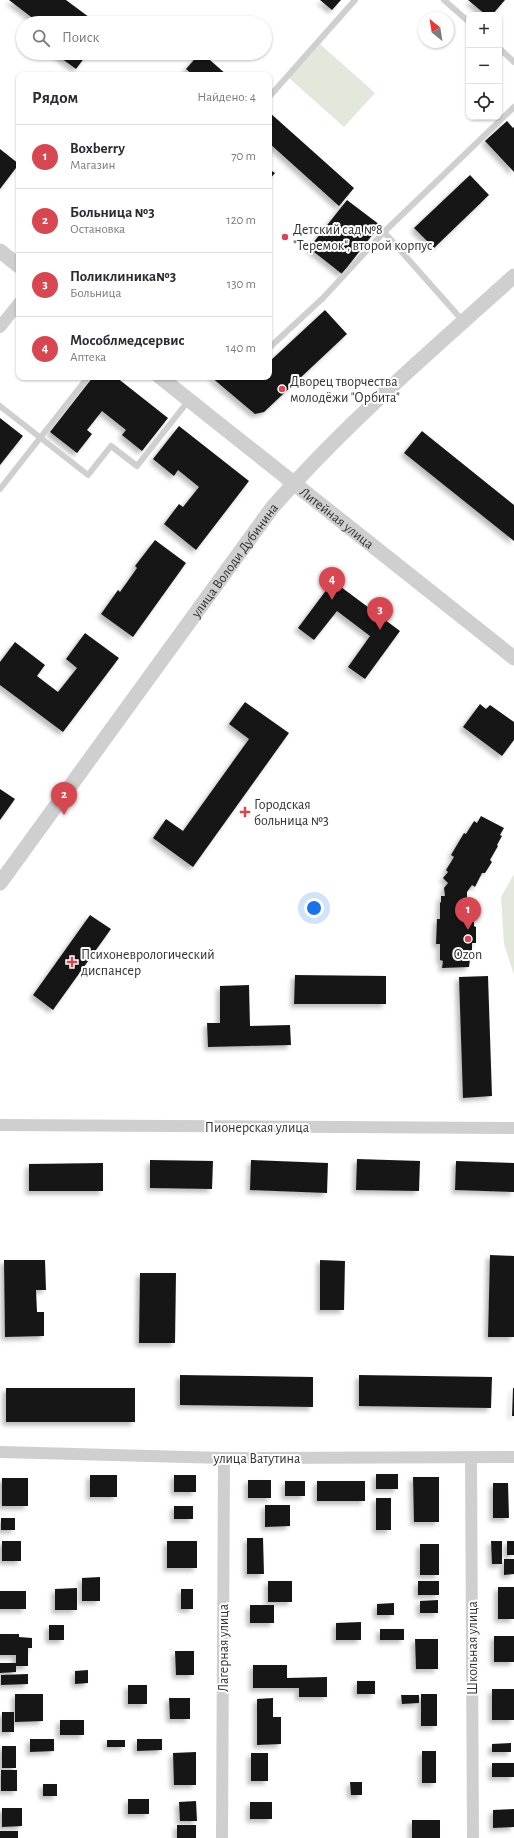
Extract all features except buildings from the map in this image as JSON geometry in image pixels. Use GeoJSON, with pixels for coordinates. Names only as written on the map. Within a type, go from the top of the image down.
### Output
{"type":"FeatureCollection","features":[{"type":"Feature","properties":{"kind":"street"},"geometry":{"type":"LineString","coordinates":[[0,251],[16,264]]}},
{"type":"Feature","properties":{"kind":"street","name":"улица Володи Дубинина"},"geometry":{"type":"LineString","coordinates":[[0,883],[272,508],[293,484],[390,388],[514,276]]}},
{"type":"Feature","properties":{"kind":"street"},"geometry":{"type":"LineString","coordinates":[[0,327],[16,307]]}},
{"type":"Feature","properties":{"kind":"street","name":"Литейная улица"},"geometry":{"type":"LineString","coordinates":[[164,380],[514,658]]}},
{"type":"Feature","properties":{"kind":"street","name":"Пионерская улица"},"geometry":{"type":"LineString","coordinates":[[0,1125],[514,1128]]}},
{"type":"Feature","properties":{"kind":"street","name":"улица Ватутина"},"geometry":{"type":"LineString","coordinates":[[0,1452],[224,1458],[514,1458]]}},
{"type":"Feature","properties":{"kind":"street","name":"Лагерная улица"},"geometry":{"type":"LineString","coordinates":[[222,1838],[224,1458]]}},
{"type":"Feature","properties":{"kind":"street","name":"Школьная улица"},"geometry":{"type":"LineString","coordinates":[[470,1458],[473,1838]]}},
{"type":"Feature","properties":{"kind":"lane"},"geometry":{"type":"LineString","coordinates":[[272,93],[354,0]]}},
{"type":"Feature","properties":{"kind":"lane"},"geometry":{"type":"LineString","coordinates":[[444,0],[466,19]]}},
{"type":"Feature","properties":{"kind":"lane"},"geometry":{"type":"LineString","coordinates":[[502,51],[514,62]]}},
{"type":"Feature","properties":{"kind":"lane"},"geometry":{"type":"LineString","coordinates":[[272,345],[322,298],[384,232],[514,108]]}},
{"type":"Feature","properties":{"kind":"lane"},"geometry":{"type":"LineString","coordinates":[[384,232],[464,322]]}},
{"type":"Feature","properties":{"kind":"lane"},"geometry":{"type":"LineString","coordinates":[[0,489],[86,380]]}},
{"type":"Feature","properties":{"kind":"lane"},"geometry":{"type":"LineString","coordinates":[[0,406],[88,475],[111,446],[137,466],[189,400]]}},
{"type":"Feature","properties":{"kind":"shaded area"},"geometry":{"type":"Polygon","coordinates":[[[320,44],[375,93],[344,127],[289,78],[320,44]]]}},
{"type":"Feature","properties":{"kind":"shaded area"},"geometry":{"type":"Polygon","coordinates":[[[514,874],[514,975],[504,944],[501,897],[514,874]]]}},
{"type":"Feature","properties":{"kind":"place","name":"Детский сад №8 \"Теремок\", второй корпус"},"geometry":{"type":"Point","coordinates":[285,237]}},
{"type":"Feature","properties":{"kind":"place","name":"Дворец творчества молодёжи \"Орбита\""},"geometry":{"type":"Point","coordinates":[282,389]}},
{"type":"Feature","properties":{"kind":"place","name":"Мособлмедсервис"},"geometry":{"type":"Point","coordinates":[332,600]}},
{"type":"Feature","properties":{"kind":"place","name":"Поликлиника№3"},"geometry":{"type":"Point","coordinates":[380,630]}},
{"type":"Feature","properties":{"kind":"place","name":"Городская больница №3"},"geometry":{"type":"Point","coordinates":[245,812]}},
{"type":"Feature","properties":{"kind":"place","name":"Больница №3"},"geometry":{"type":"Point","coordinates":[64,815]}},
{"type":"Feature","properties":{"kind":"place","name":"Boxberry"},"geometry":{"type":"Point","coordinates":[468,930]}},
{"type":"Feature","properties":{"kind":"place","name":"Ozon"},"geometry":{"type":"Point","coordinates":[468,939]}},
{"type":"Feature","properties":{"kind":"place","name":"Психоневрологический диспансер"},"geometry":{"type":"Point","coordinates":[72,962]}}]}
